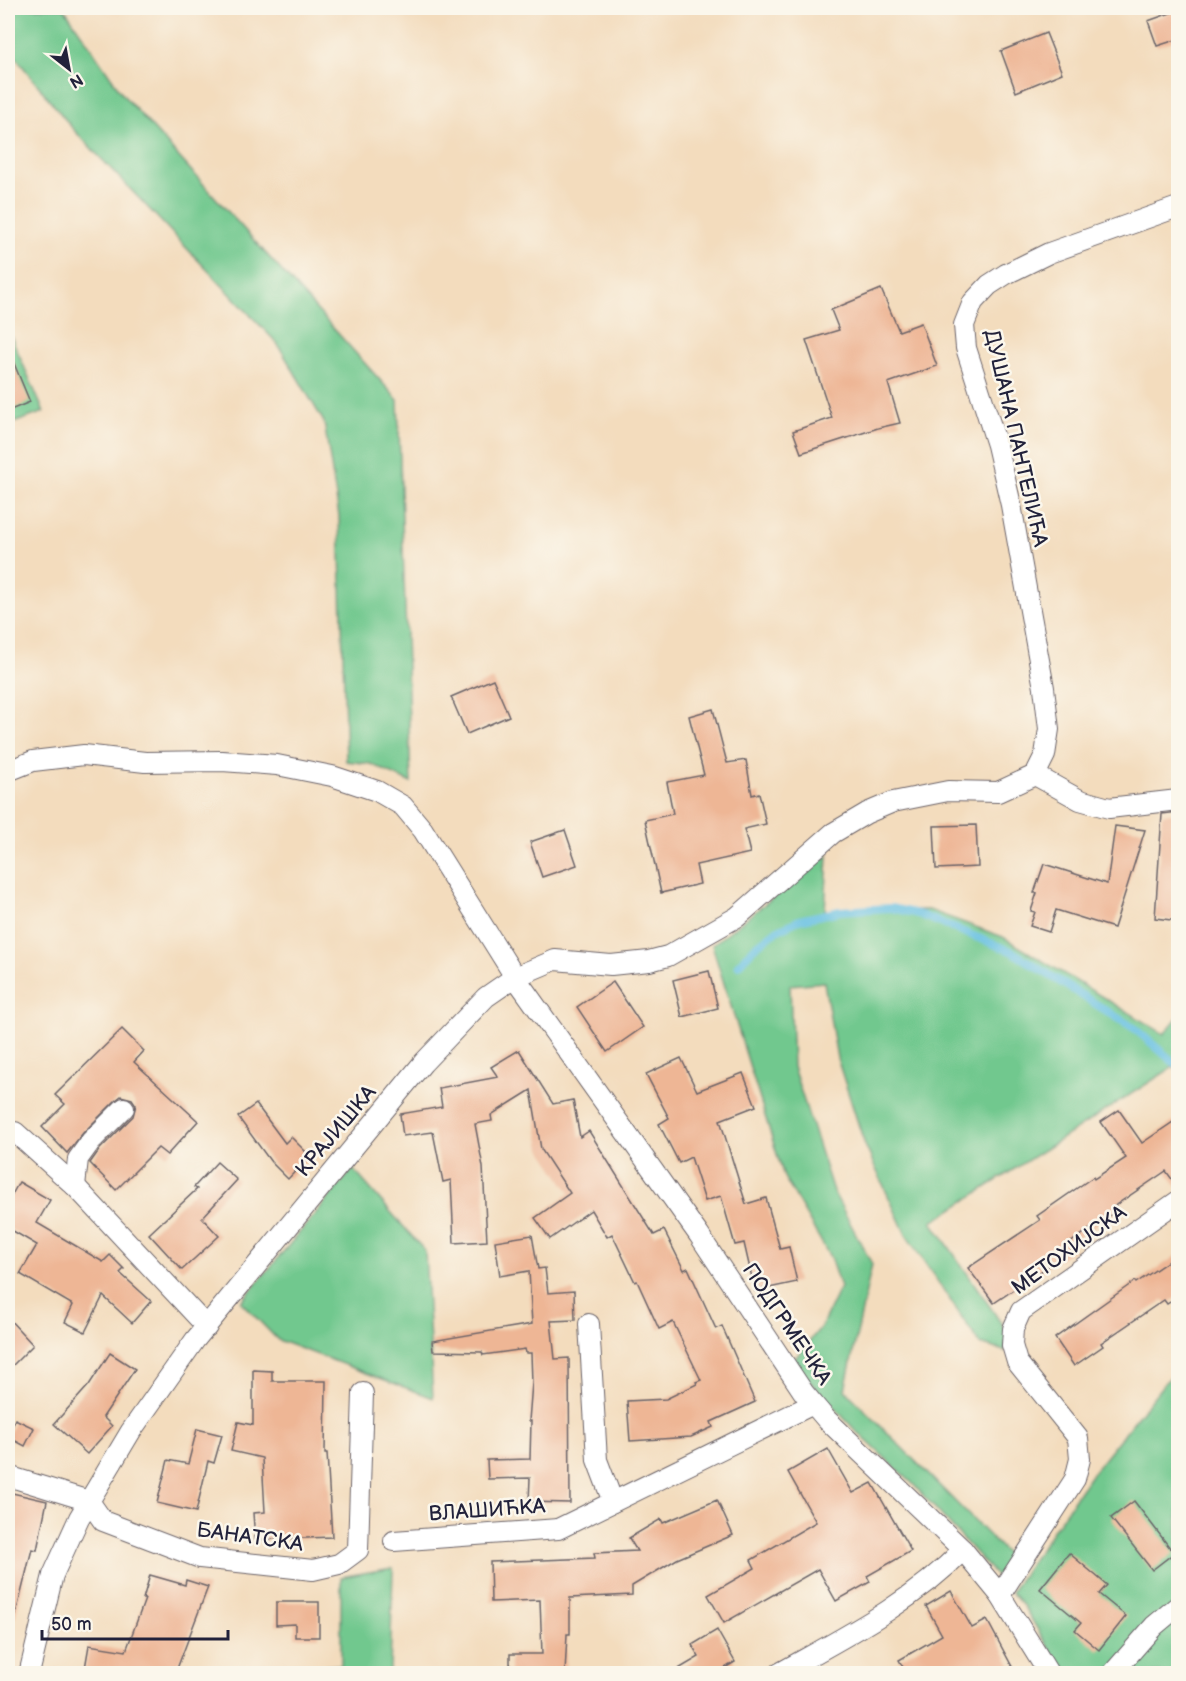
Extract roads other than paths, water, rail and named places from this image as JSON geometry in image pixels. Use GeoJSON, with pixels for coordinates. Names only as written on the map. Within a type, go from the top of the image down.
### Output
{"type":"FeatureCollection","features":[{"type":"Feature","properties":{"kind":"street","name":"ДУШАНА ПАНТЕЛИЋА"},"geometry":{"type":"LineString","coordinates":[[1035,776],[1045,755],[1049,729],[1044,688],[1011,504],[997,445],[966,348],[964,325],[973,302],[989,285],[1006,274],[1049,253],[1179,207]]}},
{"type":"Feature","properties":{"kind":"street"},"geometry":{"type":"LineString","coordinates":[[8,771],[33,761],[84,755],[145,762],[222,761],[277,765],[332,776],[377,791],[402,806],[423,830],[514,977],[555,960],[611,965],[649,961],[668,956],[737,917],[833,833],[867,813],[893,802],[948,791],[998,792],[1035,776],[1080,800],[1109,808],[1179,800]]}},
{"type":"Feature","properties":{"kind":"street","name":"КРАЈИШКА"},"geometry":{"type":"LineString","coordinates":[[29,1674],[52,1575],[89,1501],[131,1431],[207,1327],[423,1063],[486,997],[514,977]]}},
{"type":"Feature","properties":{"kind":"street","name":"ПОДГРМЕЧКА"},"geometry":{"type":"LineString","coordinates":[[514,977],[699,1235],[776,1353],[813,1404],[963,1550],[1000,1595],[1049,1674]]}},
{"type":"Feature","properties":{"kind":"street"},"geometry":{"type":"LineString","coordinates":[[75,1186],[78,1159],[124,1108]]}},
{"type":"Feature","properties":{"kind":"street"},"geometry":{"type":"LineString","coordinates":[[15,1132],[75,1186],[207,1327]]}},
{"type":"Feature","properties":{"kind":"street","name":"МЕТОХИЈСКА"},"geometry":{"type":"LineString","coordinates":[[1000,1595],[1075,1479],[1080,1459],[1077,1438],[1017,1362],[1012,1345],[1012,1329],[1021,1311],[1179,1202]]}},
{"type":"Feature","properties":{"kind":"street"},"geometry":{"type":"LineString","coordinates":[[589,1324],[597,1460],[613,1502]]}},
{"type":"Feature","properties":{"kind":"street","name":"БАНАТСКА"},"geometry":{"type":"LineString","coordinates":[[89,1501],[103,1521],[200,1558],[313,1570],[339,1564],[358,1550],[363,1393]]}},
{"type":"Feature","properties":{"kind":"street","name":"ВЛАШИЋКА"},"geometry":{"type":"LineString","coordinates":[[394,1541],[558,1529],[813,1404]]}},
{"type":"Feature","properties":{"kind":"street"},"geometry":{"type":"LineString","coordinates":[[8,1476],[89,1501]]}},
{"type":"Feature","properties":{"kind":"street"},"geometry":{"type":"LineString","coordinates":[[778,1674],[877,1618],[914,1594],[963,1550]]}},
{"type":"Feature","properties":{"kind":"street"},"geometry":{"type":"LineString","coordinates":[[1112,1674],[1154,1626],[1179,1606]]}},
{"type":"Feature","properties":{"kind":"waterway"},"geometry":{"type":"LineString","coordinates":[[738,965],[756,946],[776,931],[799,920],[840,911],[891,908],[918,914],[1011,951],[1134,1028],[1178,1066]]}}]}
